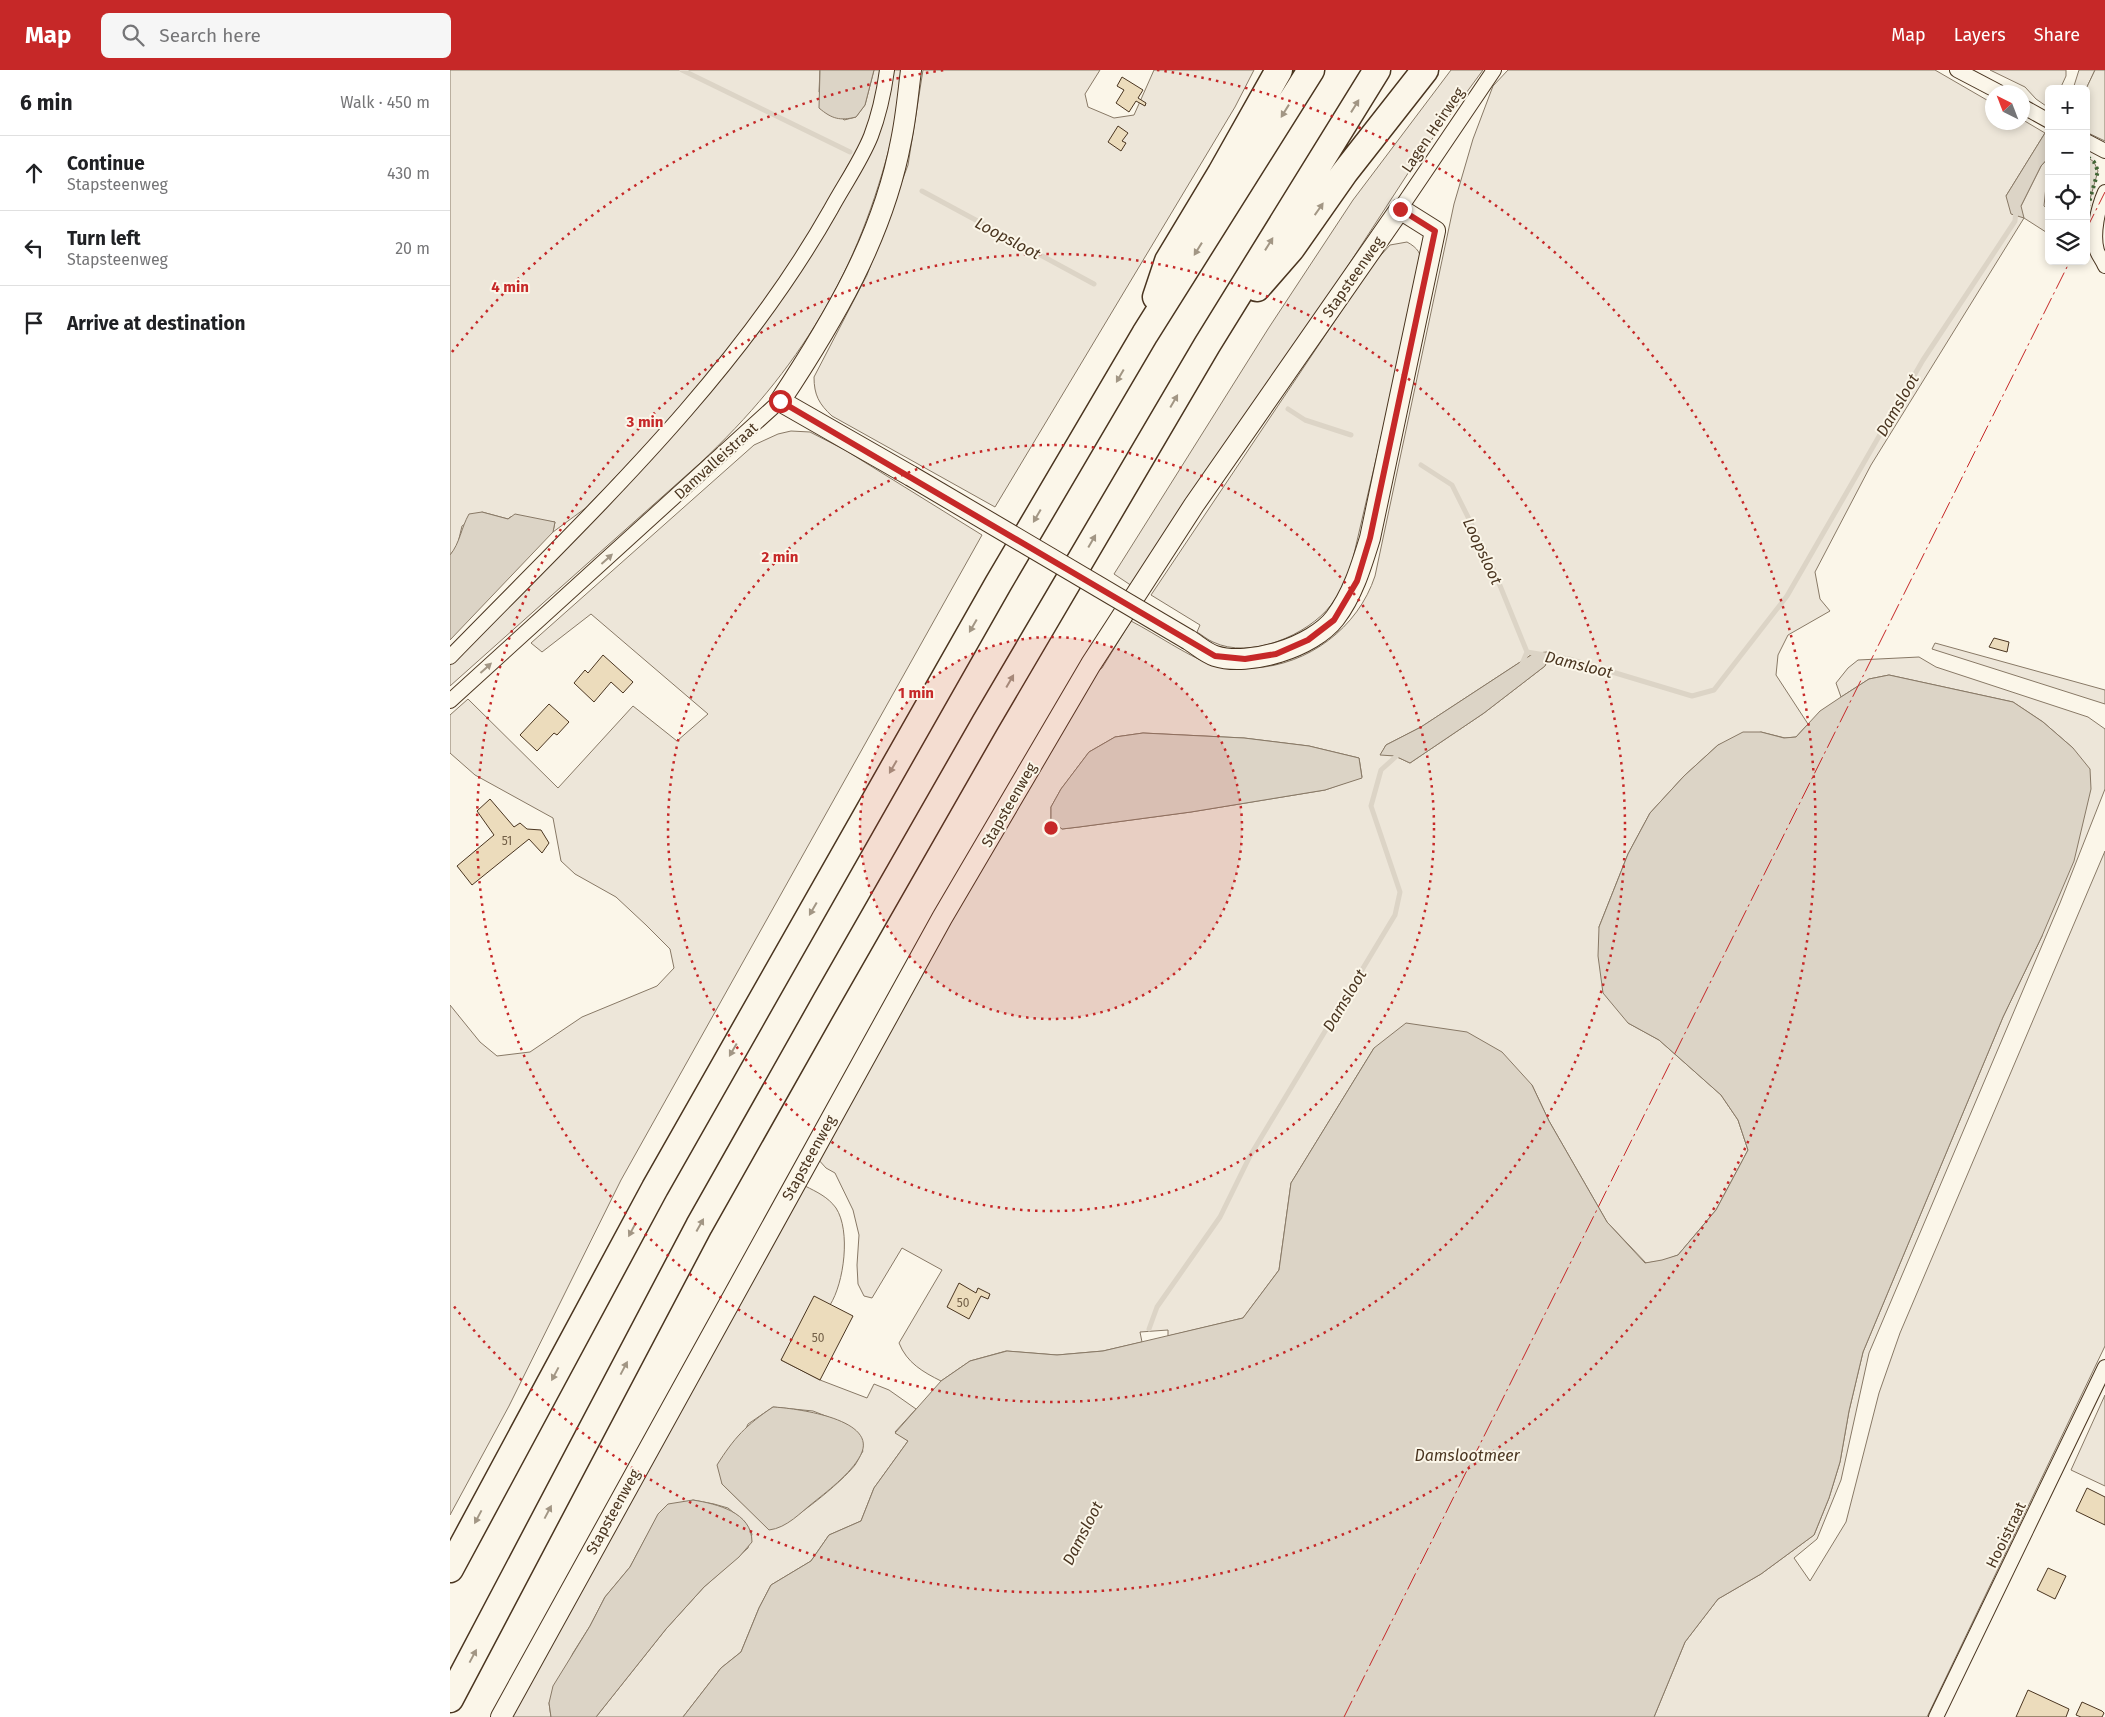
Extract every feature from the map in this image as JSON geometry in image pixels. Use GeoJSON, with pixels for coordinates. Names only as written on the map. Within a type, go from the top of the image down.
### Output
{"type":"FeatureCollection","features":[{"type":"Feature","properties":{"kind":"highway"},"geometry":{"type":"LineString","coordinates":[[1221,173],[1267,70]]}},
{"type":"Feature","properties":{"kind":"highway"},"geometry":{"type":"LineString","coordinates":[[1145,334],[1168,261],[1221,173],[1279,70]]}},
{"type":"Feature","properties":{"kind":"highway"},"geometry":{"type":"LineString","coordinates":[[450,1569],[655,1188],[998,584],[1145,334],[1311,70]]}},
{"type":"Feature","properties":{"kind":"highway"},"geometry":{"type":"LineString","coordinates":[[450,1699],[699,1226],[980,732],[1207,345],[1377,70]]}},
{"type":"Feature","properties":{"kind":"highway"},"geometry":{"type":"LineString","coordinates":[[1207,345],[1290,249],[1345,172],[1425,70]]}},
{"type":"Feature","properties":{"kind":"street"},"geometry":{"type":"LineString","coordinates":[[450,657],[674,426],[749,335],[786,284],[810,246],[870,138],[879,112],[887,70]]}},
{"type":"Feature","properties":{"kind":"street","name":"Damvalleistraat"},"geometry":{"type":"LineString","coordinates":[[450,701],[780,401],[841,302],[862,262],[874,232],[883,208],[901,142],[911,70]]}},
{"type":"Feature","properties":{"kind":"street","name":"Lagen Heirweg"},"geometry":{"type":"LineString","coordinates":[[1400,209],[1494,70]]}},
{"type":"Feature","properties":{"kind":"street"},"geometry":{"type":"LineString","coordinates":[[1957,70],[1986,85]]}},
{"type":"Feature","properties":{"kind":"street"},"geometry":{"type":"LineString","coordinates":[[2030,111],[2045,119]]}},
{"type":"Feature","properties":{"kind":"street"},"geometry":{"type":"LineString","coordinates":[[2090,143],[2105,151]]}},
{"type":"Feature","properties":{"kind":"street"},"geometry":{"type":"LineString","coordinates":[[2105,192],[2097,219],[2096,232],[2097,251],[2105,266]]}},
{"type":"Feature","properties":{"kind":"street"},"geometry":{"type":"LineString","coordinates":[[780,401],[911,476],[1215,656],[1245,659],[1276,654],[1308,640],[1334,620],[1357,581],[1370,538],[1435,231],[1400,209]]}},
{"type":"Feature","properties":{"kind":"street","name":"Stapsteenweg"},"geometry":{"type":"LineString","coordinates":[[501,1717],[938,927],[1091,664],[1194,505],[1400,209]]}},
{"type":"Feature","properties":{"kind":"street","name":"Hooistraat"},"geometry":{"type":"LineString","coordinates":[[1936,1717],[2105,1367]]}},
{"type":"Feature","properties":{"kind":"shaded area"},"geometry":{"type":"Polygon","coordinates":[[[450,70],[820,70],[819,92],[844,120],[856,117],[865,105],[874,70],[882,70],[870,125],[863,142],[848,165],[803,248],[771,296],[673,416],[587,507],[553,532],[555,522],[510,517],[508,519],[482,512],[462,526],[457,547],[450,555],[450,70]]]}},
{"type":"Feature","properties":{"kind":"shaded area"},"geometry":{"type":"Polygon","coordinates":[[[891,70],[903,70],[894,129],[878,186],[862,231],[843,275],[821,316],[796,355],[735,428],[699,464],[450,686],[450,664],[592,518],[825,230],[891,70]]]}},
{"type":"Feature","properties":{"kind":"shaded area"},"geometry":{"type":"Polygon","coordinates":[[[923,70],[1100,70],[1085,94],[1088,107],[1114,118],[1134,115],[1154,70],[1254,70],[1235,107],[995,507],[832,416],[821,403],[815,389],[814,377],[867,275],[908,165],[923,70]]]}},
{"type":"Feature","properties":{"kind":"shaded area"},"geometry":{"type":"Polygon","coordinates":[[[1451,70],[1483,70],[1416,161],[1312,321],[1132,586],[1114,574],[1268,329],[1353,200],[1451,70]]]}},
{"type":"Feature","properties":{"kind":"shaded area"},"geometry":{"type":"Polygon","coordinates":[[[1508,70],[1935,70],[1985,99],[1985,130],[2030,130],[2030,124],[2045,133],[2006,196],[2021,206],[2045,162],[2045,231],[2024,218],[1871,465],[1815,572],[1820,599],[1830,611],[1788,635],[1778,655],[1776,675],[1808,724],[1796,737],[1785,738],[1761,732],[1718,745],[1684,776],[1650,813],[1628,854],[1599,927],[1628,1023],[1659,1040],[1721,1095],[1738,1120],[1748,1150],[1716,1210],[1678,1255],[1662,1261],[1646,1263],[1607,1222],[1549,1121],[1532,1085],[1374,1048],[1291,1183],[1279,1270],[1243,1318],[1168,1336],[1168,1330],[1140,1332],[1142,1342],[1103,1351],[1057,1355],[1006,1351],[970,1361],[941,1381],[911,1361],[899,1343],[942,1270],[902,1248],[872,1298],[864,1296],[858,1284],[859,1235],[853,1210],[835,1173],[826,1168],[817,1158],[997,841],[1098,671],[1102,668],[1131,621],[1212,665],[1244,669],[1293,660],[1312,651],[1343,627],[1357,612],[1375,576],[1454,204],[1473,139],[1493,86],[1508,70]],[[1550,652],[1534,653],[1421,727],[1386,745],[1381,754],[1395,756],[1410,763],[1484,713],[1545,666],[1550,652]],[[1143,733],[1115,737],[1089,752],[1061,789],[1051,807],[1051,820],[1062,829],[1191,812],[1325,790],[1362,777],[1359,758],[1309,746],[1244,738],[1143,733]]]}},
{"type":"Feature","properties":{"kind":"shaded area"},"geometry":{"type":"Polygon","coordinates":[[[1990,70],[2066,70],[2066,76],[2062,85],[2045,85],[2045,105],[2030,92],[2030,85],[2021,85],[1990,70]]]}},
{"type":"Feature","properties":{"kind":"shaded area"},"geometry":{"type":"Polygon","coordinates":[[[2079,70],[2095,70],[2088,85],[2074,85],[2079,70]]]}},
{"type":"Feature","properties":{"kind":"shaded area"},"geometry":{"type":"Polygon","coordinates":[[[2095,70],[2105,70],[2105,141],[2090,134],[2090,85],[2088,85],[2095,70]]]}},
{"type":"Feature","properties":{"kind":"shaded area"},"geometry":{"type":"Polygon","coordinates":[[[2090,159],[2094,162],[2098,171],[2090,199],[2090,159]]]}},
{"type":"Feature","properties":{"kind":"shaded area"},"geometry":{"type":"Polygon","coordinates":[[[1407,242],[1419,252],[1421,266],[1350,571],[1331,605],[1321,616],[1293,635],[1277,642],[1244,648],[1228,647],[1211,641],[1197,632],[1200,625],[1151,595],[1373,264],[1390,245],[1407,242]]]}},
{"type":"Feature","properties":{"kind":"shaded area"},"geometry":{"type":"Polygon","coordinates":[[[791,431],[810,432],[845,450],[982,535],[621,1180],[509,1406],[450,1515],[450,1005],[480,1042],[497,1056],[530,1052],[582,1017],[657,986],[674,968],[670,949],[646,925],[616,897],[575,874],[561,861],[553,818],[475,775],[450,753],[450,715],[468,699],[558,788],[633,706],[677,741],[708,714],[591,614],[542,652],[531,643],[754,445],[778,434],[791,431]]]}},
{"type":"Feature","properties":{"kind":"shaded area"},"geometry":{"type":"Polygon","coordinates":[[[1935,643],[2105,690],[2105,704],[1932,649],[1935,643]]]}},
{"type":"Feature","properties":{"kind":"shaded area"},"geometry":{"type":"Polygon","coordinates":[[[1919,657],[1936,667],[2088,717],[2105,729],[2105,789],[2060,903],[1869,1353],[1841,1480],[1817,1539],[1794,1558],[1810,1581],[1846,1522],[1879,1393],[1900,1333],[2105,851],[2105,1346],[1927,1717],[1654,1717],[1685,1642],[1718,1599],[1761,1574],[1814,1535],[1829,1498],[1840,1462],[1849,1411],[1863,1352],[2003,1017],[2042,936],[2073,748],[2043,722],[2013,702],[1889,675],[1869,679],[1841,697],[1836,683],[1848,668],[1858,660],[1919,657]]]}},
{"type":"Feature","properties":{"kind":"shaded area"},"geometry":{"type":"Polygon","coordinates":[[[805,1186],[818,1193],[833,1204],[841,1218],[844,1243],[842,1271],[830,1305],[781,1360],[820,1380],[867,1398],[874,1384],[889,1390],[916,1409],[895,1432],[908,1441],[874,1488],[861,1521],[829,1535],[811,1561],[771,1585],[759,1608],[741,1652],[721,1668],[683,1717],[596,1717],[666,1629],[704,1587],[748,1548],[752,1534],[744,1521],[728,1508],[693,1500],[658,1515],[630,1567],[605,1597],[573,1653],[549,1703],[551,1717],[512,1717],[805,1186]],[[773,1407],[748,1424],[722,1484],[769,1529],[789,1520],[828,1492],[855,1465],[863,1451],[846,1424],[813,1411],[773,1407]]]}},
{"type":"Feature","properties":{"kind":"shaded area"},"geometry":{"type":"Polygon","coordinates":[[[2105,1395],[2105,1486],[2071,1470],[2105,1395]]]}},
{"type":"Feature","properties":{"kind":"water"},"geometry":{"type":"Polygon","coordinates":[[[820,70],[874,70],[865,105],[856,117],[836,118],[819,108],[820,70]]]}},
{"type":"Feature","properties":{"kind":"water"},"geometry":{"type":"Polygon","coordinates":[[[2045,133],[2045,162],[2021,206],[2024,218],[2011,214],[2006,196],[2045,133]]]}},
{"type":"Feature","properties":{"kind":"water"},"geometry":{"type":"Polygon","coordinates":[[[482,512],[508,519],[515,514],[555,522],[553,532],[450,640],[450,555],[456,546],[469,514],[482,512]]]}},
{"type":"Feature","properties":{"kind":"water"},"geometry":{"type":"Polygon","coordinates":[[[1551,652],[1545,666],[1484,713],[1410,763],[1395,756],[1380,755],[1386,745],[1421,727],[1534,653],[1551,652]]]}},
{"type":"Feature","properties":{"kind":"water","name":"Damslootmeer"},"geometry":{"type":"Polygon","coordinates":[[[1889,675],[2013,702],[2043,722],[2073,748],[2090,769],[2091,789],[2074,861],[2042,936],[2003,1017],[1863,1352],[1849,1411],[1840,1462],[1829,1498],[1814,1535],[1761,1574],[1718,1599],[1685,1642],[1654,1717],[683,1717],[721,1668],[741,1652],[759,1608],[771,1585],[811,1561],[829,1535],[861,1521],[874,1488],[908,1441],[895,1433],[941,1381],[970,1361],[1007,1351],[1057,1355],[1103,1351],[1243,1318],[1279,1270],[1291,1183],[1374,1048],[1406,1023],[1467,1032],[1502,1052],[1532,1085],[1549,1121],[1607,1222],[1645,1263],[1678,1255],[1716,1210],[1748,1150],[1738,1120],[1721,1095],[1659,1040],[1628,1023],[1603,993],[1598,956],[1599,927],[1628,854],[1650,813],[1684,776],[1718,745],[1743,732],[1761,732],[1784,738],[1796,737],[1820,711],[1869,679],[1889,675]]]}},
{"type":"Feature","properties":{"kind":"water"},"geometry":{"type":"Polygon","coordinates":[[[1143,733],[1244,738],[1309,746],[1359,758],[1362,778],[1325,790],[1191,812],[1062,829],[1051,820],[1051,807],[1061,789],[1089,752],[1115,737],[1143,733]]]}},
{"type":"Feature","properties":{"kind":"water"},"geometry":{"type":"Polygon","coordinates":[[[773,1407],[830,1417],[845,1423],[856,1431],[863,1440],[859,1459],[841,1479],[793,1519],[776,1529],[769,1530],[722,1484],[717,1465],[741,1433],[773,1407]]]}},
{"type":"Feature","properties":{"kind":"water"},"geometry":{"type":"Polygon","coordinates":[[[693,1500],[732,1511],[746,1523],[752,1542],[739,1557],[704,1587],[666,1629],[596,1717],[551,1717],[549,1703],[553,1686],[590,1626],[605,1597],[630,1567],[658,1514],[668,1504],[693,1500]]]}},
{"type":"Feature","properties":{"kind":"building"},"geometry":{"type":"Polygon","coordinates":[[[1122,77],[1143,90],[1138,98],[1146,103],[1145,106],[1136,101],[1129,112],[1116,103],[1124,90],[1117,86],[1122,77]]]}},
{"type":"Feature","properties":{"kind":"building"},"geometry":{"type":"Polygon","coordinates":[[[1118,126],[1128,133],[1122,141],[1126,143],[1121,151],[1108,142],[1118,126]]]}},
{"type":"Feature","properties":{"kind":"building"},"geometry":{"type":"Polygon","coordinates":[[[1994,638],[2009,642],[2007,652],[1989,647],[1994,638]]]}},
{"type":"Feature","properties":{"kind":"building"},"geometry":{"type":"Polygon","coordinates":[[[603,655],[633,682],[623,693],[611,682],[594,702],[574,683],[585,670],[588,673],[603,655]]]}},
{"type":"Feature","properties":{"kind":"building"},"geometry":{"type":"Polygon","coordinates":[[[549,704],[569,722],[557,735],[554,733],[537,751],[520,735],[549,704]]]}},
{"type":"Feature","properties":{"kind":"building"},"geometry":{"type":"Polygon","coordinates":[[[490,799],[514,827],[520,823],[527,829],[541,830],[549,843],[542,853],[529,839],[472,885],[457,866],[494,835],[477,811],[490,799]]]}},
{"type":"Feature","properties":{"kind":"building"},"geometry":{"type":"Polygon","coordinates":[[[959,1283],[976,1293],[978,1288],[990,1294],[988,1299],[981,1296],[969,1319],[947,1307],[959,1283]]]}},
{"type":"Feature","properties":{"kind":"building"},"geometry":{"type":"Polygon","coordinates":[[[814,1296],[853,1316],[820,1380],[781,1360],[814,1296]]]}},
{"type":"Feature","properties":{"kind":"building"},"geometry":{"type":"Polygon","coordinates":[[[2087,1488],[2105,1497],[2105,1525],[2076,1511],[2087,1488]]]}},
{"type":"Feature","properties":{"kind":"building"},"geometry":{"type":"Polygon","coordinates":[[[2048,1568],[2066,1576],[2055,1599],[2037,1590],[2048,1568]]]}},
{"type":"Feature","properties":{"kind":"building"},"geometry":{"type":"Polygon","coordinates":[[[2028,1690],[2069,1709],[2066,1717],[2016,1717],[2028,1690]]]}},
{"type":"Feature","properties":{"kind":"building"},"geometry":{"type":"Polygon","coordinates":[[[2082,1702],[2102,1711],[2104,1713],[2102,1717],[2081,1717],[2076,1715],[2082,1702]]]}},
{"type":"Feature","properties":{"kind":"waterway","name":"Loopsloot"},"geometry":{"type":"LineString","coordinates":[[682,70],[850,152]]}},
{"type":"Feature","properties":{"kind":"waterway","name":"Loopsloot"},"geometry":{"type":"LineString","coordinates":[[922,191],[1094,284]]}},
{"type":"Feature","properties":{"kind":"waterway","name":"Damsloot"},"geometry":{"type":"LineString","coordinates":[[1521,666],[1527,652],[1569,659],[1692,696],[1714,690],[1787,596],[1923,360],[2015,221],[2016,209]]}},
{"type":"Feature","properties":{"kind":"waterway","name":"Loopsloot"},"geometry":{"type":"LineString","coordinates":[[1288,409],[1305,420],[1351,435]]}},
{"type":"Feature","properties":{"kind":"waterway","name":"Loopsloot"},"geometry":{"type":"LineString","coordinates":[[1421,465],[1452,485],[1490,561],[1527,652]]}},
{"type":"Feature","properties":{"kind":"waterway","name":"Damsloot"},"geometry":{"type":"LineString","coordinates":[[1149,1329],[1157,1307],[1220,1217],[1250,1156],[1395,915],[1400,892],[1371,806],[1381,770],[1401,752]]}},
{"type":"Feature","properties":{"kind":"hedge"},"geometry":{"type":"LineString","coordinates":[[2090,159],[2094,162],[2098,171],[2090,199]]}},
{"type":"Feature","properties":{"kind":"power"},"geometry":{"type":"LineString","coordinates":[[2090,222],[2105,192]]}},
{"type":"Feature","properties":{"kind":"power"},"geometry":{"type":"LineString","coordinates":[[1344,1717],[2068,265]]}},
{"type":"Feature","properties":{"kind":"route"},"geometry":{"type":"LineString","coordinates":[[780,401],[911,476],[1215,656],[1245,659],[1276,654],[1308,640],[1334,620],[1357,581],[1370,538],[1435,231],[1400,209]]}}]}
